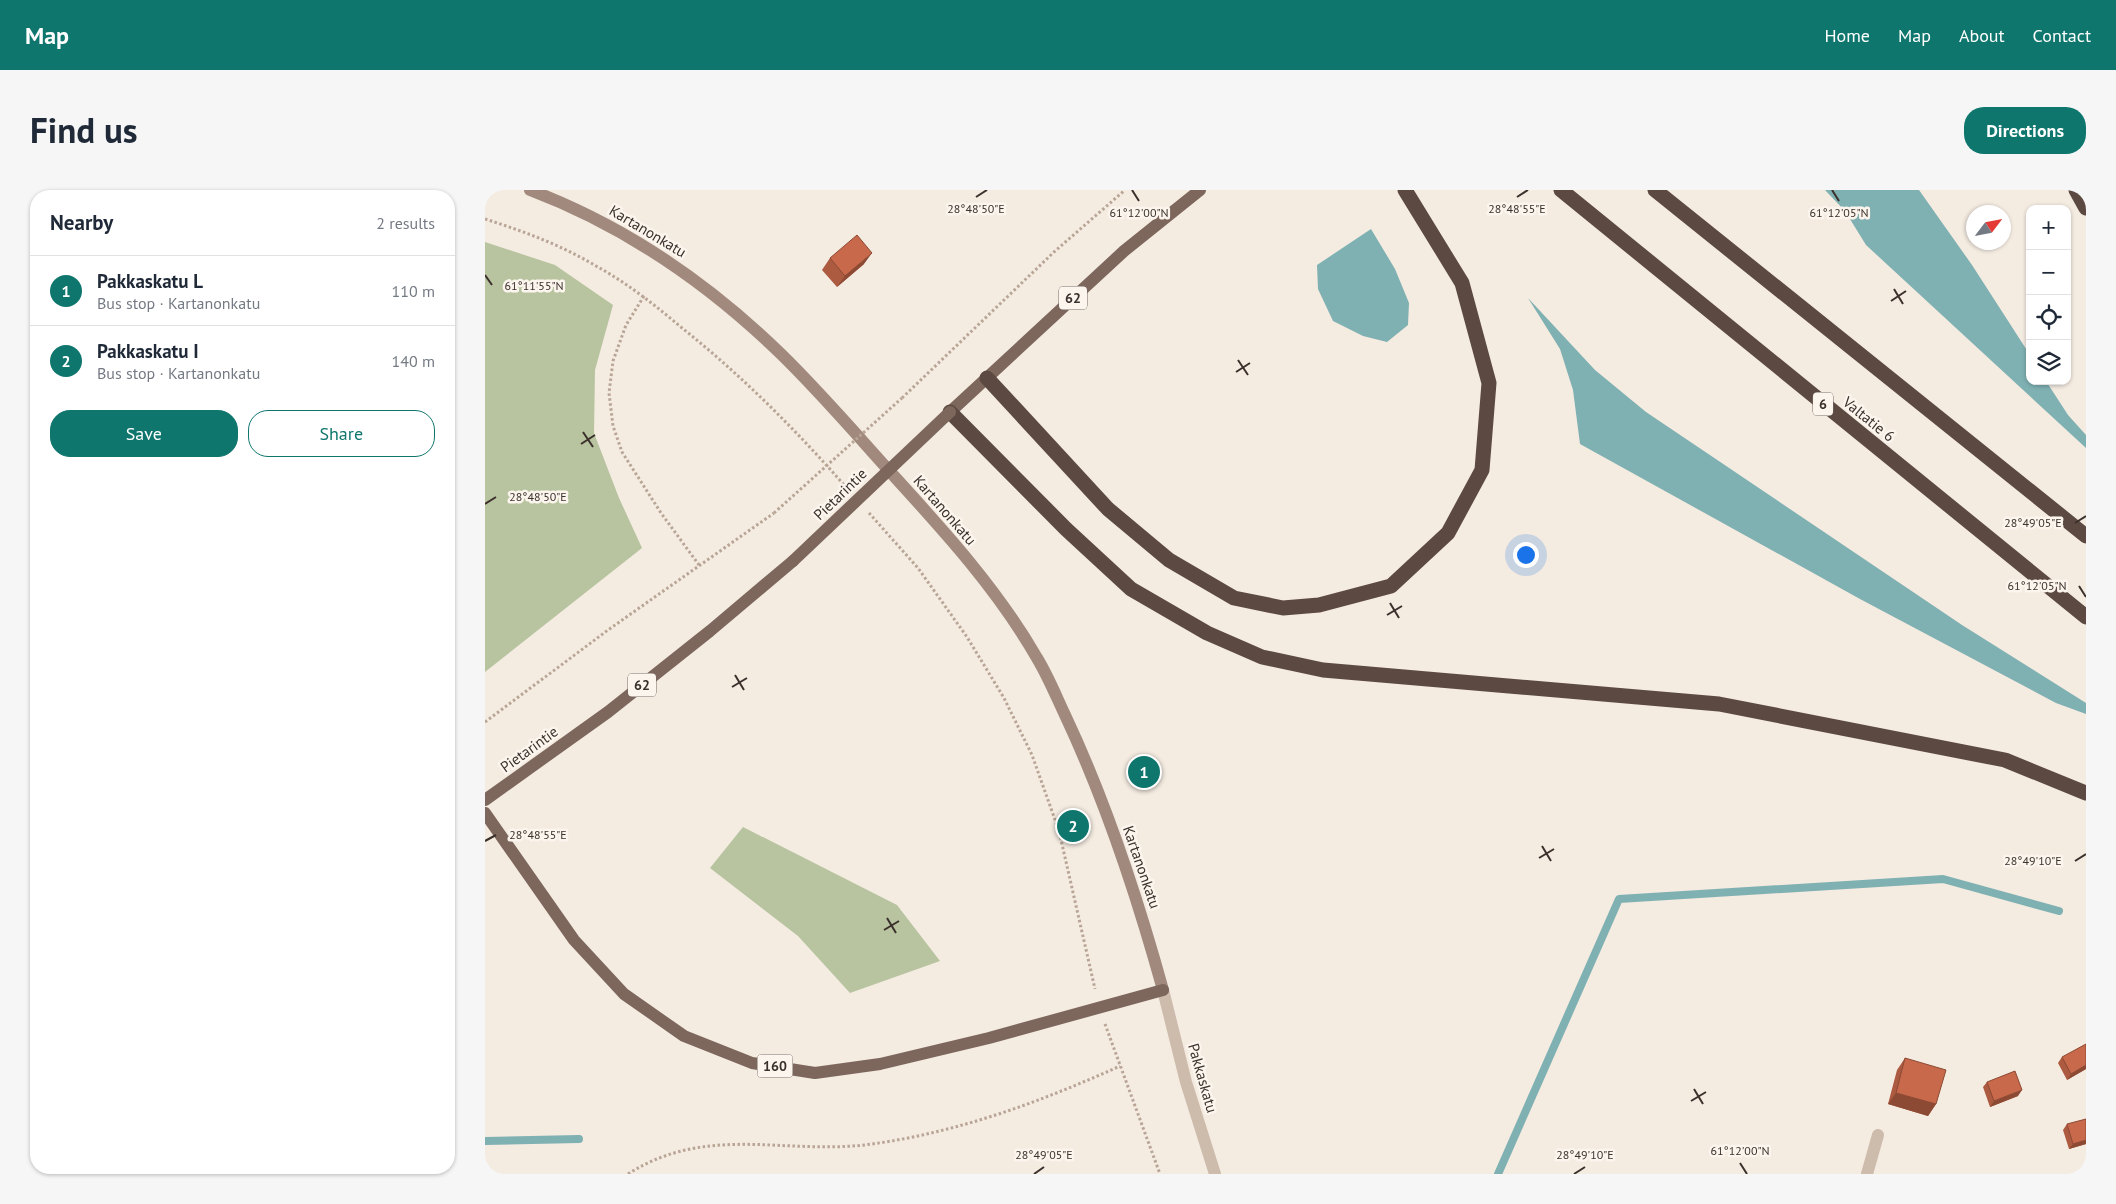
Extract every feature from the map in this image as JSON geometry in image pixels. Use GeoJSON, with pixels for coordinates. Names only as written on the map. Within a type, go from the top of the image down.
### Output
{"type":"FeatureCollection","features":[{"type":"Feature","properties":{"kind":"highway"},"geometry":{"type":"LineString","coordinates":[[987,378],[1108,509],[1169,560],[1234,598],[1283,608],[1319,605],[1391,586],[1448,532],[1482,470],[1489,383],[1462,283],[1405,190]]}},
{"type":"Feature","properties":{"kind":"highway","name":"Valtatie 6"},"geometry":{"type":"LineString","coordinates":[[1561,190],[2086,617]]}},
{"type":"Feature","properties":{"kind":"highway"},"geometry":{"type":"LineString","coordinates":[[1655,190],[2086,536]]}},
{"type":"Feature","properties":{"kind":"highway"},"geometry":{"type":"LineString","coordinates":[[2076,190],[2086,208]]}},
{"type":"Feature","properties":{"kind":"highway"},"geometry":{"type":"LineString","coordinates":[[950,412],[1067,529],[1131,589],[1207,634],[1262,657],[1323,670],[1719,704],[2005,760],[2086,793]]}},
{"type":"Feature","properties":{"kind":"main road","name":"Kartanonkatu"},"geometry":{"type":"LineString","coordinates":[[529,190],[611,226],[669,261],[726,304],[781,354],[855,433],[941,528],[992,590],[1038,658],[1081,749],[1138,902],[1163,990]]}},
{"type":"Feature","properties":{"kind":"main road","name":"Pietarintie"},"geometry":{"type":"LineString","coordinates":[[485,800],[608,712],[793,562],[950,412],[1124,251],[1200,190]]}},
{"type":"Feature","properties":{"kind":"main road","name":"160"},"geometry":{"type":"LineString","coordinates":[[485,812],[574,940],[624,994],[684,1036],[752,1062],[815,1073],[880,1064],[989,1038],[1163,990]]}},
{"type":"Feature","properties":{"kind":"street","name":"Pakkaskatu"},"geometry":{"type":"LineString","coordinates":[[1163,990],[1186,1082],[1215,1174]]}},
{"type":"Feature","properties":{"kind":"street"},"geometry":{"type":"LineString","coordinates":[[1867,1174],[1878,1135]]}},
{"type":"Feature","properties":{"kind":"path"},"geometry":{"type":"LineString","coordinates":[[485,722],[609,630],[774,513],[902,398],[1053,252],[1125,190]]}},
{"type":"Feature","properties":{"kind":"path"},"geometry":{"type":"LineString","coordinates":[[485,219],[532,234],[596,265],[643,296],[728,365],[817,454],[848,489]]}},
{"type":"Feature","properties":{"kind":"path"},"geometry":{"type":"LineString","coordinates":[[643,296],[626,325],[613,361],[609,393],[613,426],[622,452],[661,513],[699,565]]}},
{"type":"Feature","properties":{"kind":"path"},"geometry":{"type":"LineString","coordinates":[[867,511],[918,568],[967,636],[1004,698],[1032,755],[1059,831],[1099,1008],[1160,1174]]}},
{"type":"Feature","properties":{"kind":"path"},"geometry":{"type":"LineString","coordinates":[[628,1174],[646,1163],[691,1148],[737,1143],[826,1148],[872,1144],[928,1134],[1020,1108],[1065,1091],[1120,1066]]}},
{"type":"Feature","properties":{"kind":"green space"},"geometry":{"type":"Polygon","coordinates":[[[485,242],[555,265],[613,305],[595,370],[594,433],[619,498],[642,548],[485,672],[485,242]]]}},
{"type":"Feature","properties":{"kind":"green space"},"geometry":{"type":"Polygon","coordinates":[[[743,827],[897,905],[940,961],[850,993],[798,936],[710,868],[743,827]]]}},
{"type":"Feature","properties":{"kind":"water"},"geometry":{"type":"Polygon","coordinates":[[[1825,190],[1919,190],[1972,265],[2026,349],[2026,385],[2049,385],[2068,415],[2086,435],[2086,448],[1866,245],[1845,211],[1825,190]]]}},
{"type":"Feature","properties":{"kind":"water"},"geometry":{"type":"Polygon","coordinates":[[[1371,229],[1395,269],[1409,303],[1408,325],[1387,342],[1363,336],[1333,321],[1318,289],[1317,265],[1371,229]]]}},
{"type":"Feature","properties":{"kind":"water"},"geometry":{"type":"Polygon","coordinates":[[[1528,298],[1595,370],[1646,412],[1962,625],[2086,703],[2086,714],[2056,703],[1860,599],[1580,444],[1573,390],[1560,349],[1528,298]]]}},
{"type":"Feature","properties":{"kind":"building"},"geometry":{"type":"Polygon","coordinates":[[[857,235],[872,253],[845,276],[830,258],[857,235]]]}},
{"type":"Feature","properties":{"kind":"building"},"geometry":{"type":"Polygon","coordinates":[[[2086,1044],[2086,1065],[2071,1074],[2062,1057],[2086,1044]]]}},
{"type":"Feature","properties":{"kind":"building"},"geometry":{"type":"Polygon","coordinates":[[[1905,1058],[1946,1070],[1936,1104],[1896,1093],[1905,1058]]]}},
{"type":"Feature","properties":{"kind":"building"},"geometry":{"type":"Polygon","coordinates":[[[2015,1071],[2022,1090],[1994,1101],[1987,1082],[2015,1071]]]}},
{"type":"Feature","properties":{"kind":"building"},"geometry":{"type":"Polygon","coordinates":[[[2086,1119],[2086,1140],[2073,1144],[2067,1124],[2086,1119]]]}},
{"type":"Feature","properties":{"kind":"waterway"},"geometry":{"type":"LineString","coordinates":[[1498,1174],[1619,899],[1943,879],[2059,911]]}},
{"type":"Feature","properties":{"kind":"waterway"},"geometry":{"type":"LineString","coordinates":[[485,1141],[579,1139]]}},
{"type":"Feature","properties":{"kind":"place","name":"Pakkaskatu L"},"geometry":{"type":"Point","coordinates":[1144,772]}},
{"type":"Feature","properties":{"kind":"place","name":"Pakkaskatu I"},"geometry":{"type":"Point","coordinates":[1073,826]}}]}
